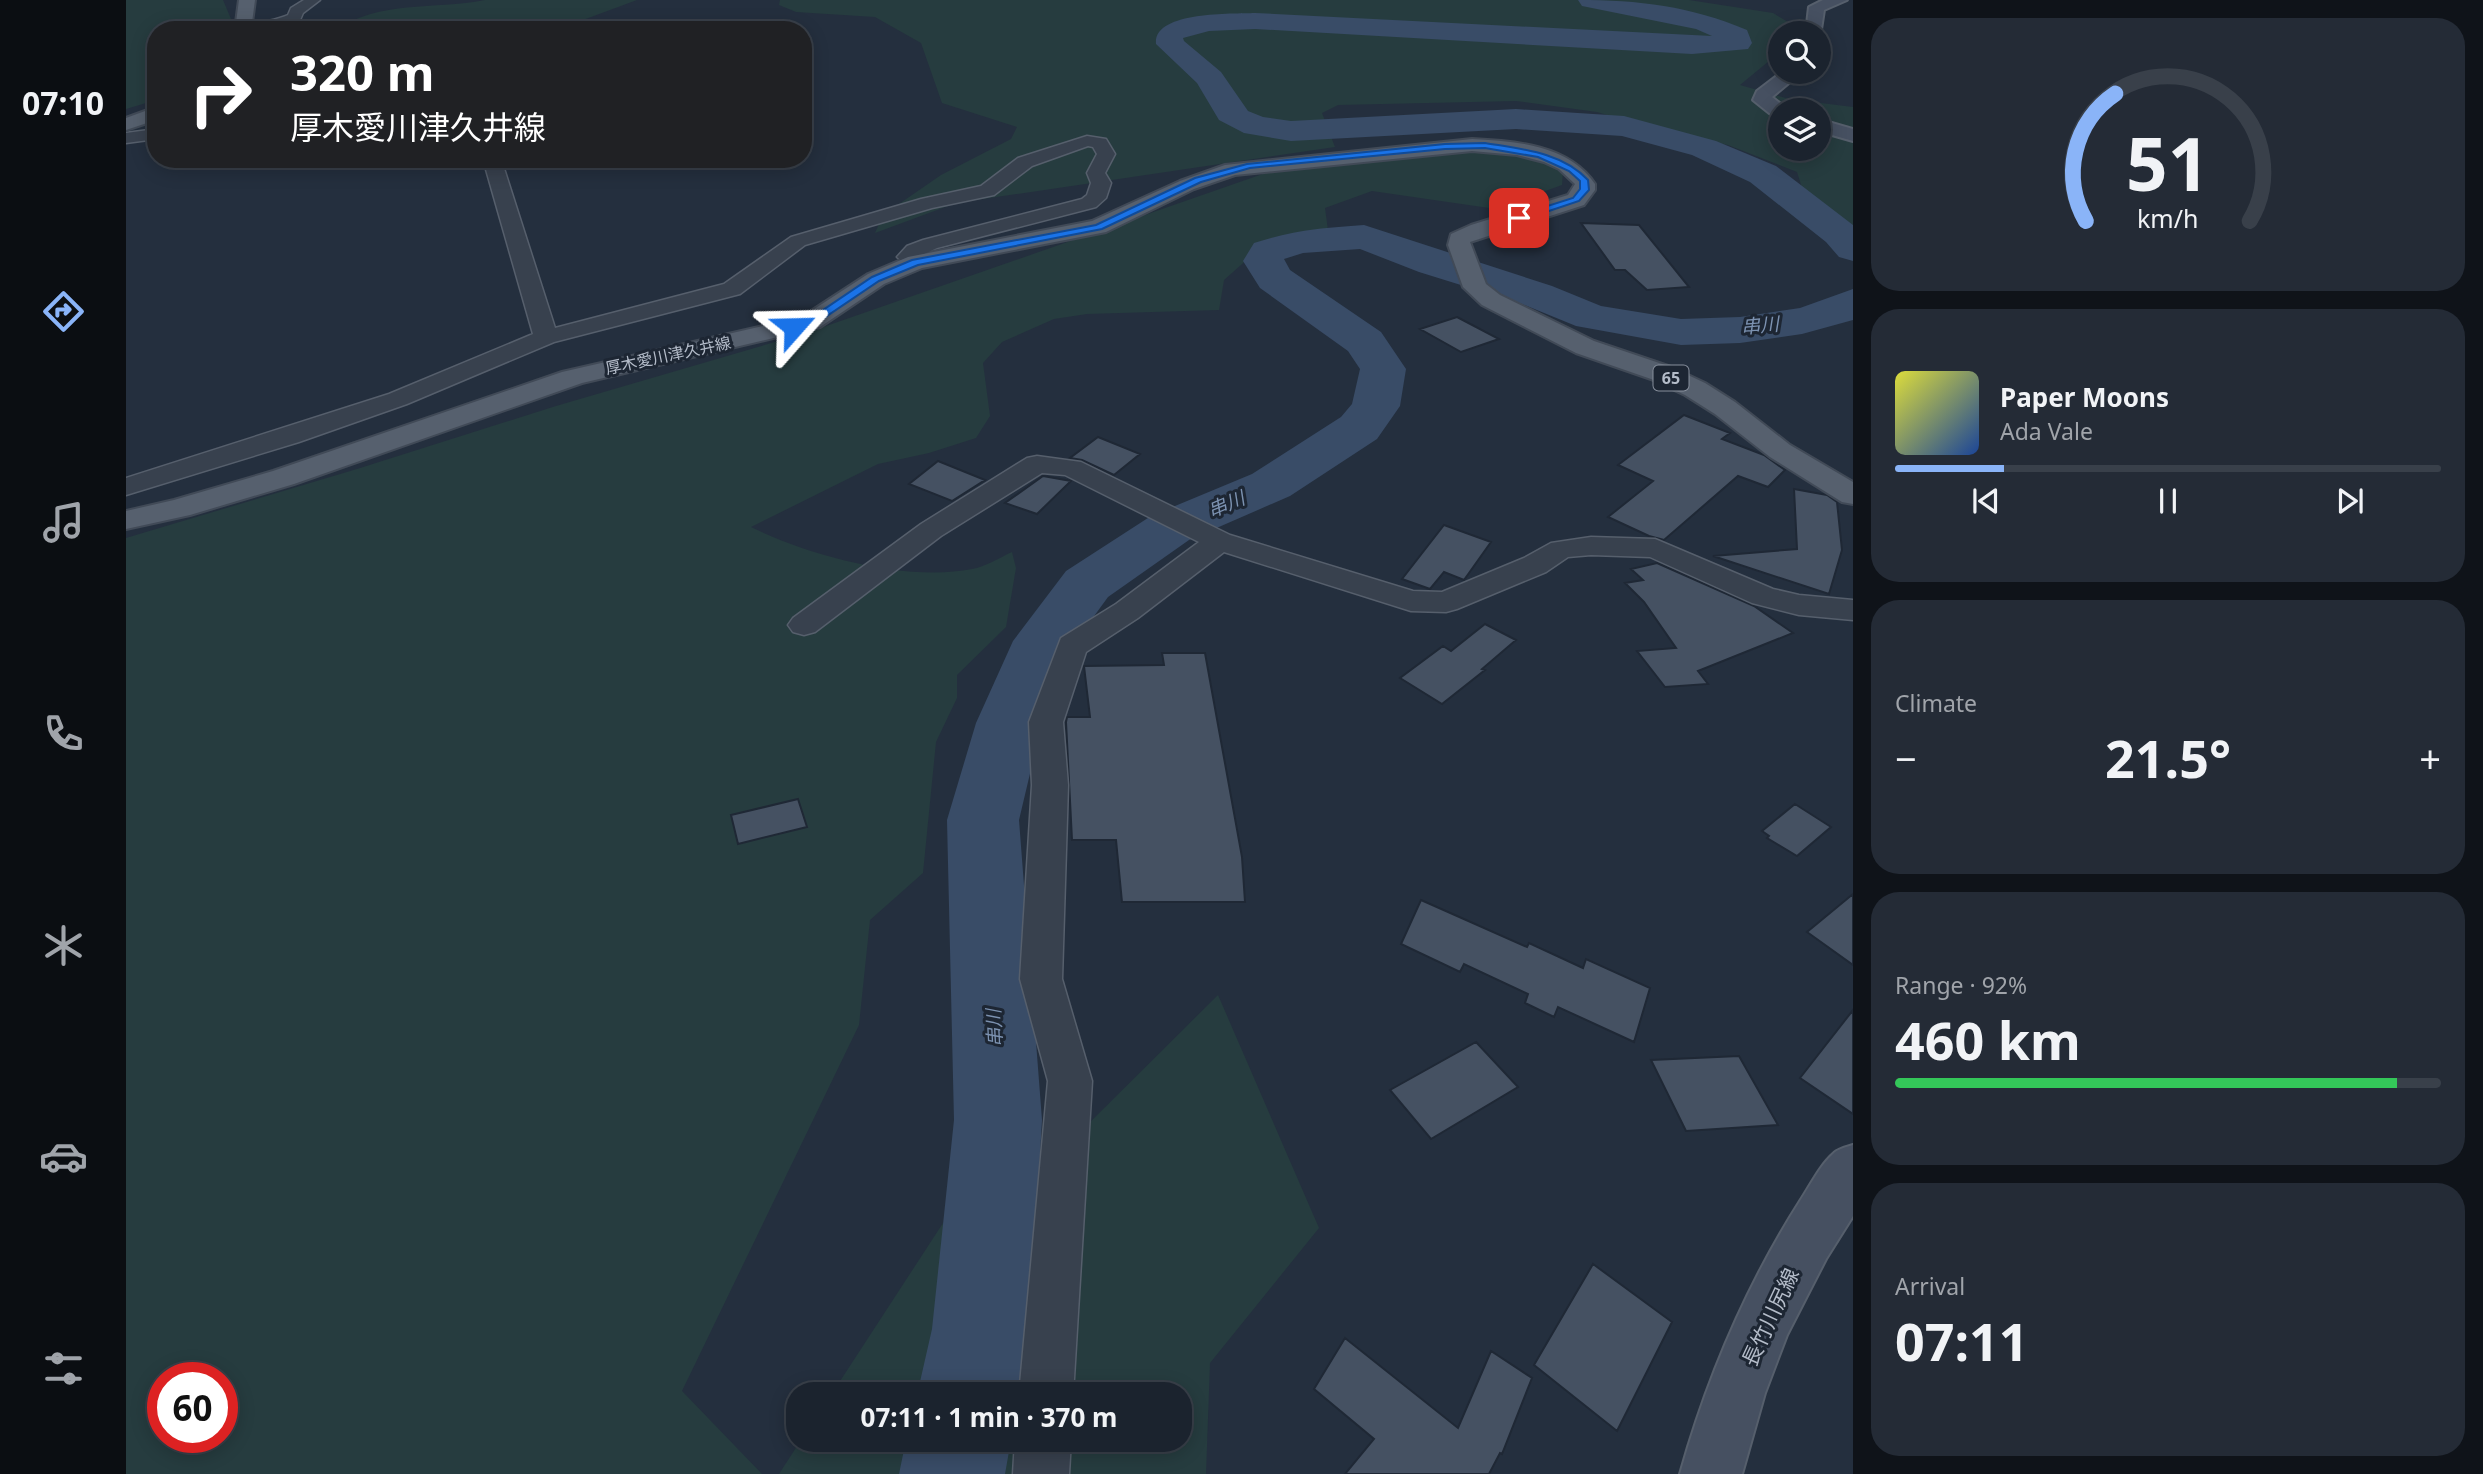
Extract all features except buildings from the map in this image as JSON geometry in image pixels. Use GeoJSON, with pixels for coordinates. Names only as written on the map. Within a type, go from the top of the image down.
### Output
{"type":"FeatureCollection","features":[{"type":"Feature","properties":{"kind":"main road"},"geometry":{"type":"LineString","coordinates":[[244,21],[247,0]]}},
{"type":"Feature","properties":{"kind":"main road"},"geometry":{"type":"LineString","coordinates":[[1815,21],[1817,7],[1839,0]]}},
{"type":"Feature","properties":{"kind":"main road"},"geometry":{"type":"LineString","coordinates":[[1768,104],[1762,100],[1763,95],[1777,84]]}},
{"type":"Feature","properties":{"kind":"main road"},"geometry":{"type":"LineString","coordinates":[[126,124],[147,116]]}},
{"type":"Feature","properties":{"kind":"main road"},"geometry":{"type":"LineString","coordinates":[[1831,129],[1853,135]]}},
{"type":"Feature","properties":{"kind":"main road","name":"厚木愛川津久井線"},"geometry":{"type":"LineString","coordinates":[[126,520],[181,508],[261,484],[575,376],[811,322],[876,279],[916,262],[1098,228],[1198,180],[1232,169],[1269,163],[1485,145],[1540,155],[1572,170],[1584,180],[1584,190],[1576,200],[1479,230],[1459,239],[1475,287],[1492,300],[1585,347],[1661,373],[1695,389],[1725,408],[1780,451],[1853,495]]}},
{"type":"Feature","properties":{"kind":"main road","name":"長竹川尻線"},"geometry":{"type":"LineString","coordinates":[[1711,1474],[1736,1394],[1779,1292],[1819,1220],[1853,1170]]}},
{"type":"Feature","properties":{"kind":"street"},"geometry":{"type":"LineString","coordinates":[[289,21],[295,17],[296,11],[313,0]]}},
{"type":"Feature","properties":{"kind":"street"},"geometry":{"type":"LineString","coordinates":[[126,138],[147,135]]}},
{"type":"Feature","properties":{"kind":"street"},"geometry":{"type":"LineString","coordinates":[[126,487],[398,399],[546,337],[732,289],[798,241],[928,204],[987,191],[1025,162],[1049,152],[1087,141],[1100,143],[1107,154],[1096,173],[1101,183],[1099,192],[1089,203],[930,244],[910,253],[908,257],[916,262]]}},
{"type":"Feature","properties":{"kind":"street"},"geometry":{"type":"LineString","coordinates":[[495,168],[546,337]]}},
{"type":"Feature","properties":{"kind":"street"},"geometry":{"type":"LineString","coordinates":[[804,625],[931,530],[1037,464],[1071,468],[1220,541],[1411,601],[1446,602],[1535,565],[1561,549],[1591,546],[1655,548],[1763,596],[1799,605],[1853,610]]}},
{"type":"Feature","properties":{"kind":"street"},"geometry":{"type":"LineString","coordinates":[[1047,1382],[1070,1081],[1041,979],[1049,785],[1046,722],[1072,646],[1127,611],[1220,541]]}},
{"type":"Feature","properties":{"kind":"street"},"geometry":{"type":"LineString","coordinates":[[1041,1474],[1042,1452]]}},
{"type":"Feature","properties":{"kind":"green space"},"geometry":{"type":"Polygon","coordinates":[[[126,0],[223,0],[232,21],[147,21],[147,103],[126,109],[126,0]]]}},
{"type":"Feature","properties":{"kind":"green space"},"geometry":{"type":"Polygon","coordinates":[[[485,0],[637,0],[580,21],[353,21],[389,10],[485,0]]]}},
{"type":"Feature","properties":{"kind":"green space"},"geometry":{"type":"Polygon","coordinates":[[[780,0],[1689,0],[1773,13],[1786,21],[1768,21],[1768,62],[1740,85],[1786,98],[1768,98],[1768,161],[1728,145],[1653,129],[1597,112],[1516,101],[1338,105],[1322,113],[1335,147],[956,203],[875,233],[883,215],[941,175],[1011,139],[1017,127],[942,103],[921,43],[875,17],[796,12],[779,5],[780,0]]]}},
{"type":"Feature","properties":{"kind":"green space"},"geometry":{"type":"Polygon","coordinates":[[[1831,104],[1853,107],[1853,239],[1803,191],[1797,172],[1769,161],[1831,161],[1831,104]]]}},
{"type":"Feature","properties":{"kind":"green space"},"geometry":{"type":"Polygon","coordinates":[[[1478,150],[1524,156],[1563,170],[1562,185],[1496,209],[1372,191],[1325,208],[1329,238],[1250,257],[1224,280],[1219,310],[1087,314],[1054,319],[1002,342],[983,363],[990,416],[976,438],[929,453],[878,464],[751,527],[801,548],[859,564],[889,569],[946,572],[972,569],[1012,552],[1016,568],[1006,627],[957,675],[957,698],[936,742],[923,873],[870,920],[859,1025],[682,1391],[762,1474],[126,1474],[126,538],[556,406],[809,332],[1286,166],[1478,150]]]}},
{"type":"Feature","properties":{"kind":"green space"},"geometry":{"type":"Polygon","coordinates":[[[1218,995],[1319,1228],[1210,1363],[1206,1474],[779,1474],[793,1452],[1192,1452],[1192,1382],[839,1382],[945,1220],[1059,1153],[1218,995]]]}},
{"type":"Feature","properties":{"kind":"waterway","name":"串川"},"geometry":{"type":"LineString","coordinates":[[1591,0],[1704,22],[1737,36],[1738,43],[1692,45],[1255,21],[1197,25],[1176,30],[1169,35],[1170,44],[1210,78],[1230,113],[1256,126],[1291,131],[1516,119],[1624,126],[1704,148],[1763,174],[1840,234],[1853,249]]}},
{"type":"Feature","properties":{"kind":"waterway","name":"串川"},"geometry":{"type":"LineString","coordinates":[[971,1382],[981,1329],[998,1120],[983,820],[1009,723],[1044,641],[1087,584],[1170,528],[1271,485],[1359,428],[1376,406],[1383,369],[1365,342],[1275,279],[1263,261],[1268,251],[1299,241],[1364,237],[1433,263],[1537,295],[1591,317],[1681,332],[1740,330],[1802,321],[1836,312],[1853,302]]}},
{"type":"Feature","properties":{"kind":"waterway","name":"串川"},"geometry":{"type":"LineString","coordinates":[[952,1474],[957,1452]]}},
{"type":"Feature","properties":{"kind":"route"},"geometry":{"type":"LineString","coordinates":[[794,327],[811,322],[876,279],[916,262],[1098,228],[1187,184],[1250,166],[1445,146],[1485,145],[1540,155],[1562,164],[1584,180],[1584,190],[1576,200],[1519,218]]}}]}
